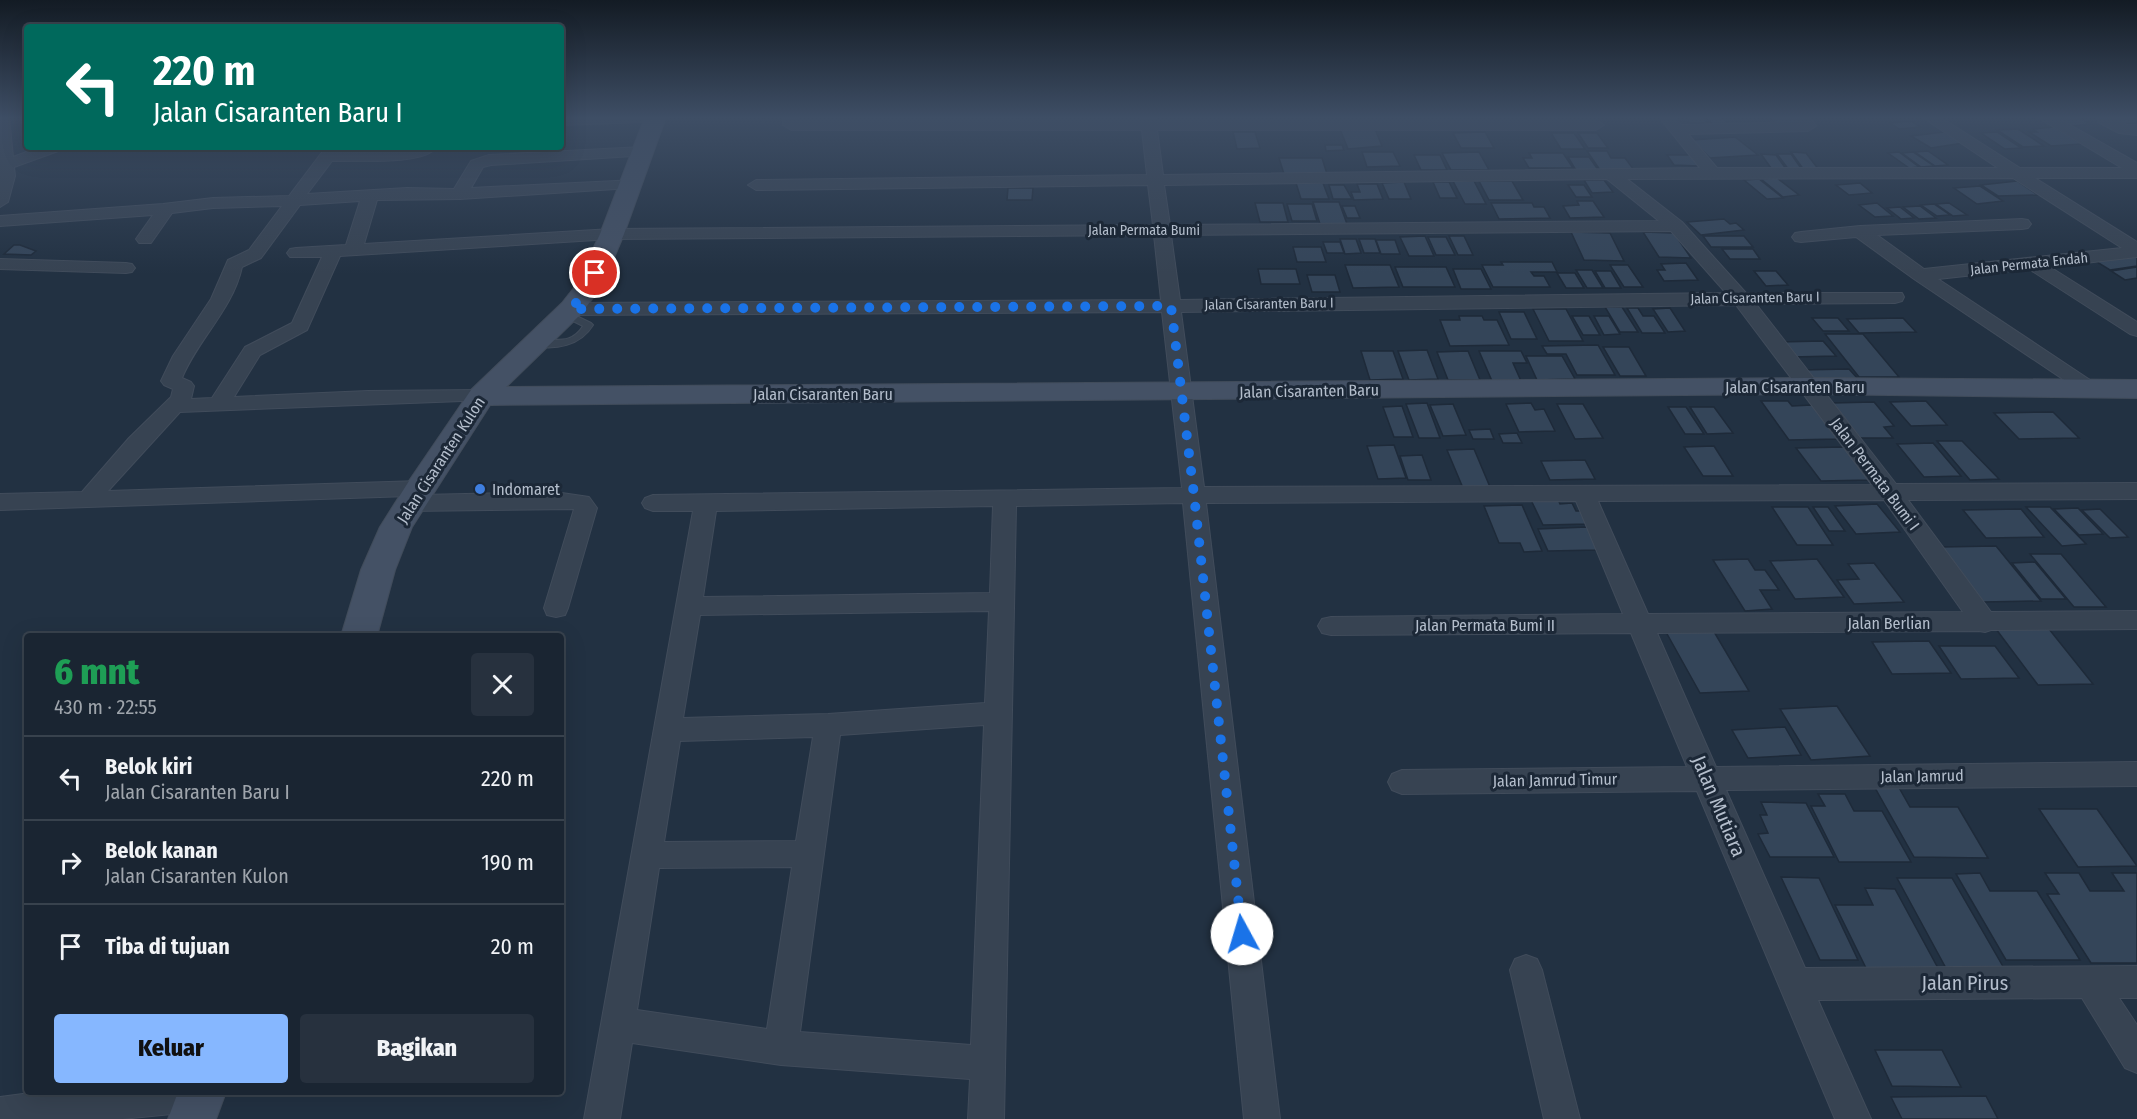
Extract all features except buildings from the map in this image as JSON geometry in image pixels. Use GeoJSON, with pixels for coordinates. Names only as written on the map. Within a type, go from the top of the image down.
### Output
{"type":"FeatureCollection","features":[{"type":"Feature","properties":{"kind":"street"},"geometry":{"type":"LineString","coordinates":[[0,202],[7,176],[6,169]]}},
{"type":"Feature","properties":{"kind":"street"},"geometry":{"type":"LineString","coordinates":[[88,499],[137,443],[181,399],[184,386],[171,381],[174,372],[187,347],[221,298],[228,285],[234,264],[255,254],[317,169]]}},
{"type":"Feature","properties":{"kind":"street"},"geometry":{"type":"LineString","coordinates":[[460,194],[474,169]]}},
{"type":"Feature","properties":{"kind":"street","name":"Jalan Cisaranten Kulon"},"geometry":{"type":"LineString","coordinates":[[360,633],[378,570],[396,527],[481,396],[569,311],[590,286],[637,169]]}},
{"type":"Feature","properties":{"kind":"street"},"geometry":{"type":"LineString","coordinates":[[1154,169],[1194,495],[1262,1119]]}},
{"type":"Feature","properties":{"kind":"street"},"geometry":{"type":"LineString","coordinates":[[1709,169],[1712,173]]}},
{"type":"Feature","properties":{"kind":"street"},"geometry":{"type":"LineString","coordinates":[[2010,169],[2137,251]]}},
{"type":"Feature","properties":{"kind":"street"},"geometry":{"type":"LineString","coordinates":[[756,185],[1712,173],[2019,175],[2137,171]]}},
{"type":"Feature","properties":{"kind":"street","name":"Jalan Permata Bumi I"},"geometry":{"type":"LineString","coordinates":[[1612,176],[1676,226],[1740,298],[1890,492],[1985,622]]}},
{"type":"Feature","properties":{"kind":"street"},"geometry":{"type":"LineString","coordinates":[[0,221],[213,203],[407,193],[460,194],[632,183]]}},
{"type":"Feature","properties":{"kind":"street"},"geometry":{"type":"LineString","coordinates":[[353,250],[370,196]]}},
{"type":"Feature","properties":{"kind":"street"},"geometry":{"type":"LineString","coordinates":[[145,239],[165,211],[164,208]]}},
{"type":"Feature","properties":{"kind":"street"},"geometry":{"type":"LineString","coordinates":[[1801,237],[1860,231],[2022,224]]}},
{"type":"Feature","properties":{"kind":"street","name":"Jalan Permata Bumi"},"geometry":{"type":"LineString","coordinates":[[296,253],[612,234],[1676,226]]}},
{"type":"Feature","properties":{"kind":"street"},"geometry":{"type":"LineString","coordinates":[[1860,231],[1920,275],[2092,390]]}},
{"type":"Feature","properties":{"kind":"street"},"geometry":{"type":"LineString","coordinates":[[219,404],[252,351],[260,345],[291,333],[300,326],[333,251]]}},
{"type":"Feature","properties":{"kind":"street","name":"Jalan Permata Endah"},"geometry":{"type":"LineString","coordinates":[[1920,275],[2137,251]]}},
{"type":"Feature","properties":{"kind":"street"},"geometry":{"type":"LineString","coordinates":[[2032,263],[2137,330]]}},
{"type":"Feature","properties":{"kind":"street"},"geometry":{"type":"LineString","coordinates":[[0,264],[126,268]]}},
{"type":"Feature","properties":{"kind":"street","name":"Jalan Cisaranten Baru I"},"geometry":{"type":"LineString","coordinates":[[569,311],[1895,297]]}},
{"type":"Feature","properties":{"kind":"street","name":"Jalan Cisaranten Baru"},"geometry":{"type":"LineString","coordinates":[[481,396],[1807,386],[2137,389]]}},
{"type":"Feature","properties":{"kind":"street"},"geometry":{"type":"LineString","coordinates":[[175,406],[368,397],[481,396]]}},
{"type":"Feature","properties":{"kind":"street"},"geometry":{"type":"LineString","coordinates":[[653,502],[1194,495],[2137,491]]}},
{"type":"Feature","properties":{"kind":"street","name":"Jalan Mutiara"},"geometry":{"type":"LineString","coordinates":[[1584,494],[1853,1119]]}},
{"type":"Feature","properties":{"kind":"street"},"geometry":{"type":"LineString","coordinates":[[0,502],[416,495],[581,502],[586,508],[556,608]]}},
{"type":"Feature","properties":{"kind":"street"},"geometry":{"type":"LineString","coordinates":[[986,1119],[1005,498]]}},
{"type":"Feature","properties":{"kind":"street"},"geometry":{"type":"LineString","coordinates":[[602,1119],[706,503]]}},
{"type":"Feature","properties":{"kind":"street"},"geometry":{"type":"LineString","coordinates":[[688,606],[1002,602]]}},
{"type":"Feature","properties":{"kind":"street","name":"Jalan Berlian"},"geometry":{"type":"LineString","coordinates":[[1640,624],[2137,620]]}},
{"type":"Feature","properties":{"kind":"street","name":"Jalan Permata Bumi II"},"geometry":{"type":"LineString","coordinates":[[1331,626],[1640,624]]}},
{"type":"Feature","properties":{"kind":"street"},"geometry":{"type":"LineString","coordinates":[[667,730],[828,725],[998,713]]}},
{"type":"Feature","properties":{"kind":"street"},"geometry":{"type":"LineString","coordinates":[[781,1048],[828,725]]}},
{"type":"Feature","properties":{"kind":"street","name":"Jalan Jamrud"},"geometry":{"type":"LineString","coordinates":[[1707,778],[2137,774]]}},
{"type":"Feature","properties":{"kind":"street","name":"Jalan Jamrud Timur"},"geometry":{"type":"LineString","coordinates":[[1402,782],[1707,778]]}},
{"type":"Feature","properties":{"kind":"street"},"geometry":{"type":"LineString","coordinates":[[646,855],[809,854]]}},
{"type":"Feature","properties":{"kind":"street"},"geometry":{"type":"LineString","coordinates":[[1526,970],[1562,1119]]}},
{"type":"Feature","properties":{"kind":"street","name":"Jalan Pirus"},"geometry":{"type":"LineString","coordinates":[[1793,984],[2137,982]]}},
{"type":"Feature","properties":{"kind":"street"},"geometry":{"type":"LineString","coordinates":[[2091,983],[2137,1056]]}},
{"type":"Feature","properties":{"kind":"street"},"geometry":{"type":"LineString","coordinates":[[617,1024],[781,1048],[987,1063]]}},
{"type":"Feature","properties":{"kind":"street"},"geometry":{"type":"LineString","coordinates":[[0,1115],[42,1108],[199,1102]]}},
{"type":"Feature","properties":{"kind":"place","name":"Indomaret"},"geometry":{"type":"Point","coordinates":[480,489]}},
{"type":"Feature","properties":{"kind":"route"},"geometry":{"type":"LineString","coordinates":[[595,273],[590,286],[571,309],[1171,306],[1242,934]]}}]}
